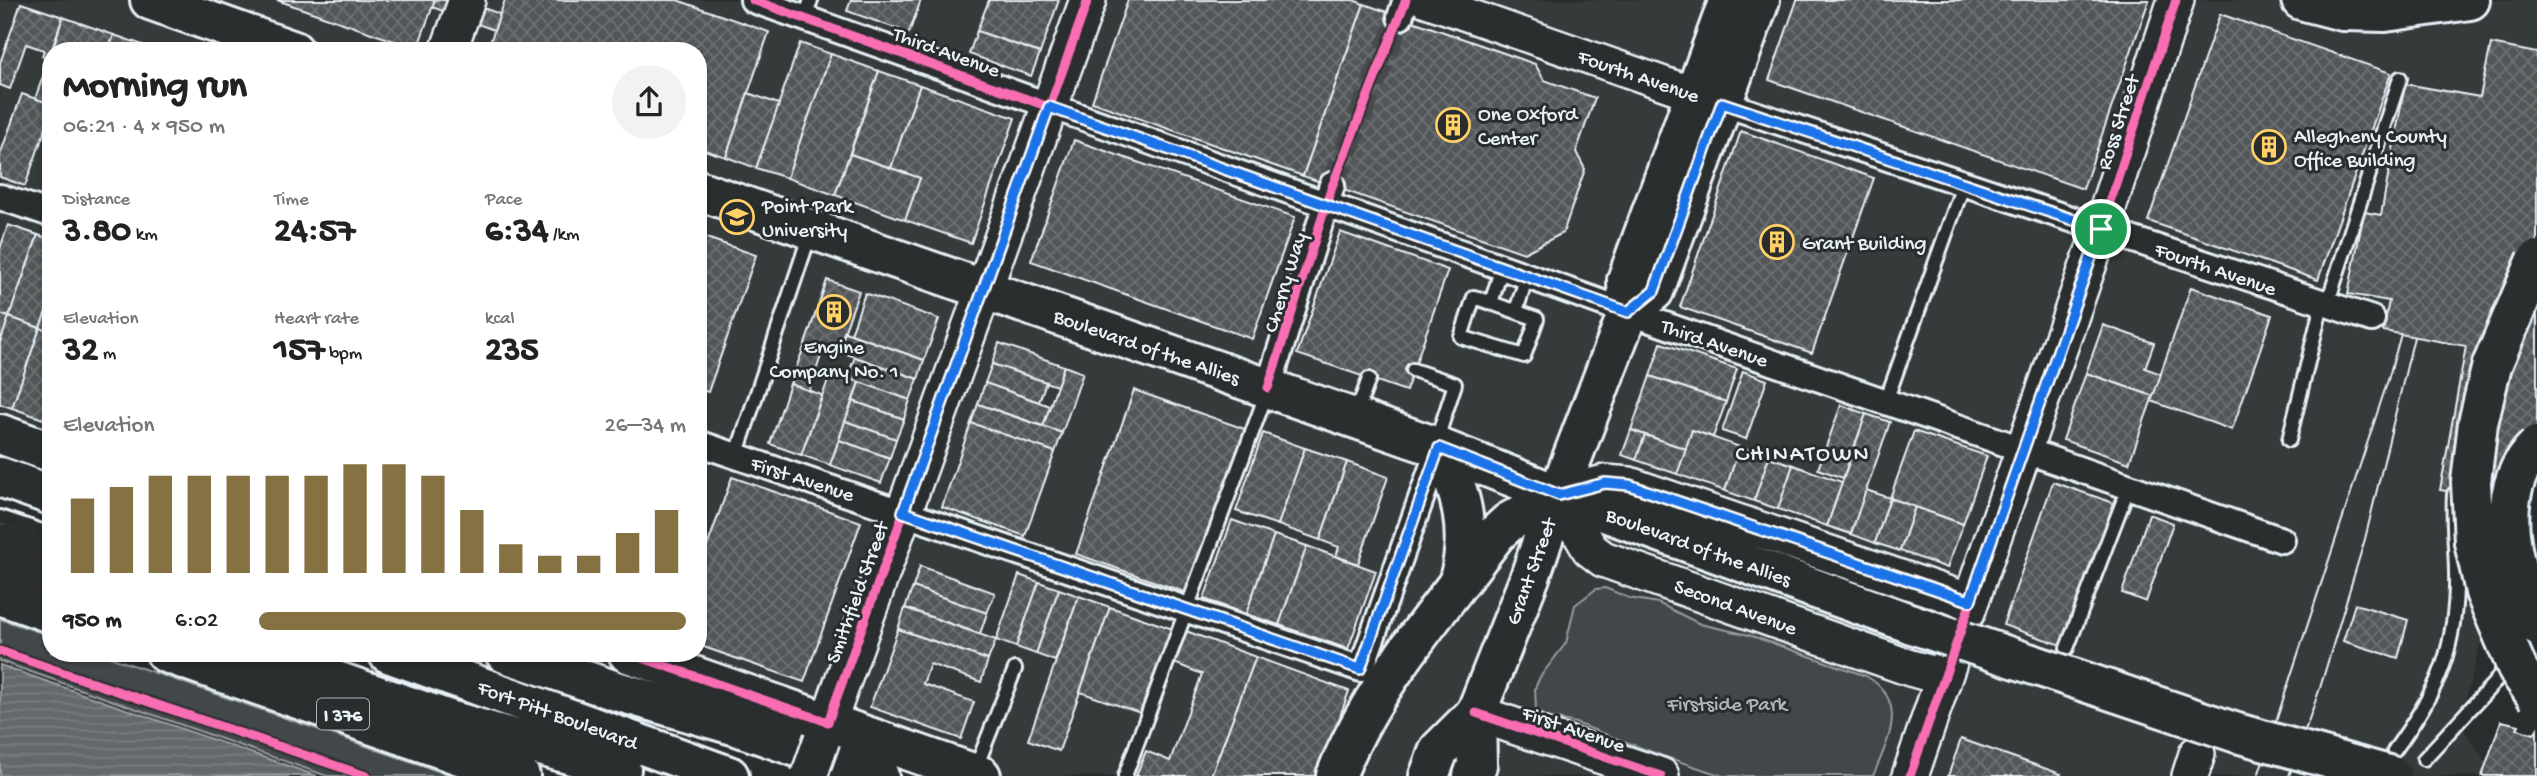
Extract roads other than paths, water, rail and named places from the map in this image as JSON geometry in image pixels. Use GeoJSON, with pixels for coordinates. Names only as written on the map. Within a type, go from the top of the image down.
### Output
{"type":"FeatureCollection","features":[{"type":"Feature","properties":{"kind":"main road"},"geometry":{"type":"LineString","coordinates":[[150,0],[269,42]]}},
{"type":"Feature","properties":{"kind":"main road"},"geometry":{"type":"LineString","coordinates":[[451,42],[467,0]]}},
{"type":"Feature","properties":{"kind":"main road","name":"Smithfield Street"},"geometry":{"type":"LineString","coordinates":[[807,776],[1088,0]]}},
{"type":"Feature","properties":{"kind":"main road","name":"Grant Street"},"geometry":{"type":"LineString","coordinates":[[1473,776],[1477,765],[1476,713],[1530,577],[1628,312],[1654,291],[1708,99],[1729,0]]}},
{"type":"Feature","properties":{"kind":"main road","name":"Grant Street"},"geometry":{"type":"LineString","coordinates":[[1708,99],[1760,0]]}},
{"type":"Feature","properties":{"kind":"main road","name":"Ross Street"},"geometry":{"type":"LineString","coordinates":[[1559,495],[1605,483],[1629,485],[1969,607],[2101,229],[2176,0]]}},
{"type":"Feature","properties":{"kind":"main road"},"geometry":{"type":"LineString","coordinates":[[2301,0],[2343,11],[2385,12],[2470,0]]}},
{"type":"Feature","properties":{"kind":"main road","name":"Boulevard of the Allies"},"geometry":{"type":"LineString","coordinates":[[707,193],[1437,447],[1559,495],[1912,624],[2237,733],[2403,767]]}},
{"type":"Feature","properties":{"kind":"main road"},"geometry":{"type":"LineString","coordinates":[[2537,260],[2492,365],[2478,423],[2471,482],[2474,542],[2485,592],[2518,670],[2537,697]]}},
{"type":"Feature","properties":{"kind":"main road"},"geometry":{"type":"LineString","coordinates":[[0,434],[42,449]]}},
{"type":"Feature","properties":{"kind":"main road"},"geometry":{"type":"LineString","coordinates":[[2532,630],[2510,531],[2510,517],[2515,479],[2537,446]]}},
{"type":"Feature","properties":{"kind":"main road"},"geometry":{"type":"LineString","coordinates":[[1437,447],[1456,483],[1464,510],[1466,548],[1458,586]]}},
{"type":"Feature","properties":{"kind":"main road"},"geometry":{"type":"LineString","coordinates":[[0,477],[42,492]]}},
{"type":"Feature","properties":{"kind":"main road"},"geometry":{"type":"LineString","coordinates":[[1336,776],[1351,744],[1390,680],[1496,534],[1509,522],[1559,495]]}},
{"type":"Feature","properties":{"kind":"main road","name":"Second Avenue"},"geometry":{"type":"LineString","coordinates":[[1559,495],[1590,549],[1603,559],[1910,668],[1946,670],[1910,776]]}},
{"type":"Feature","properties":{"kind":"main road"},"geometry":{"type":"LineString","coordinates":[[0,543],[42,557]]}},
{"type":"Feature","properties":{"kind":"main road"},"geometry":{"type":"LineString","coordinates":[[0,564],[42,579]]}},
{"type":"Feature","properties":{"kind":"main road"},"geometry":{"type":"LineString","coordinates":[[0,595],[42,610]]}},
{"type":"Feature","properties":{"kind":"main road","name":"I 376"},"geometry":{"type":"LineString","coordinates":[[192,662],[520,776]]}},
{"type":"Feature","properties":{"kind":"main road"},"geometry":{"type":"LineString","coordinates":[[281,662],[449,720],[631,773]]}},
{"type":"Feature","properties":{"kind":"main road"},"geometry":{"type":"LineString","coordinates":[[340,662],[455,703],[631,773]]}},
{"type":"Feature","properties":{"kind":"main road","name":"Fort Pitt Boulevard"},"geometry":{"type":"LineString","coordinates":[[413,662],[729,776]]}},
{"type":"Feature","properties":{"kind":"main road"},"geometry":{"type":"LineString","coordinates":[[531,662],[613,690],[737,726],[879,776]]}},
{"type":"Feature","properties":{"kind":"main road"},"geometry":{"type":"LineString","coordinates":[[651,662],[825,730],[977,775]]}},
{"type":"Feature","properties":{"kind":"main road"},"geometry":{"type":"LineString","coordinates":[[613,690],[807,776]]}},
{"type":"Feature","properties":{"kind":"main road","name":"Grant Street"},"geometry":{"type":"LineString","coordinates":[[1429,776],[1439,750],[1476,713]]}},
{"type":"Feature","properties":{"kind":"main road","name":"First Avenue"},"geometry":{"type":"LineString","coordinates":[[1476,713],[1661,776]]}},
{"type":"Feature","properties":{"kind":"street","name":"Third Avenue"},"geometry":{"type":"LineString","coordinates":[[753,0],[808,9],[1049,107],[1329,195],[1502,267],[2282,540]]}},
{"type":"Feature","properties":{"kind":"street","name":"Fourth Avenue"},"geometry":{"type":"LineString","coordinates":[[1410,6],[1708,99],[2372,319]]}},
{"type":"Feature","properties":{"kind":"street","name":"Cherry Way"},"geometry":{"type":"LineString","coordinates":[[1268,388],[1329,195]]}},
{"type":"Feature","properties":{"kind":"street"},"geometry":{"type":"LineString","coordinates":[[0,197],[42,211]]}},
{"type":"Feature","properties":{"kind":"street","name":"First Avenue"},"geometry":{"type":"LineString","coordinates":[[707,446],[1360,669],[1437,447]]}},
{"type":"Feature","properties":{"kind":"lane"},"geometry":{"type":"LineString","coordinates":[[2289,440],[2325,305],[2400,78]]}},
{"type":"Feature","properties":{"kind":"lane"},"geometry":{"type":"LineString","coordinates":[[1886,401],[1964,183]]}},
{"type":"Feature","properties":{"kind":"lane"},"geometry":{"type":"LineString","coordinates":[[736,456],[811,229]]}},
{"type":"Feature","properties":{"kind":"lane"},"geometry":{"type":"LineString","coordinates":[[1491,303],[1502,267]]}},
{"type":"Feature","properties":{"kind":"lane"},"geometry":{"type":"LineString","coordinates":[[1516,312],[1527,276]]}},
{"type":"Feature","properties":{"kind":"lane"},"geometry":{"type":"LineString","coordinates":[[1474,297],[1491,303],[1538,319],[1524,356],[1461,337],[1474,297]]}},
{"type":"Feature","properties":{"kind":"lane"},"geometry":{"type":"LineString","coordinates":[[1413,370],[1455,384],[1437,447]]}},
{"type":"Feature","properties":{"kind":"lane"},"geometry":{"type":"LineString","coordinates":[[1354,418],[1369,379]]}},
{"type":"Feature","properties":{"kind":"lane","name":"Cherry Way"},"geometry":{"type":"LineString","coordinates":[[1125,776],[1268,388]]}},
{"type":"Feature","properties":{"kind":"lane"},"geometry":{"type":"LineString","coordinates":[[2067,648],[2129,486]]}},
{"type":"Feature","properties":{"kind":"lane"},"geometry":{"type":"LineString","coordinates":[[2403,767],[2439,681],[2452,639],[2456,584],[2454,492]]}},
{"type":"Feature","properties":{"kind":"lane"},"geometry":{"type":"LineString","coordinates":[[0,517],[42,531]]}},
{"type":"Feature","properties":{"kind":"lane"},"geometry":{"type":"LineString","coordinates":[[2403,767],[2496,681],[2532,630]]}},
{"type":"Feature","properties":{"kind":"lane"},"geometry":{"type":"LineString","coordinates":[[977,775],[1015,669]]}},
{"type":"Feature","properties":{"kind":"tunnel"},"geometry":{"type":"LineString","coordinates":[[1332,185],[1400,17]]}},
{"type":"Feature","properties":{"kind":"tram line"},"geometry":{"type":"LineString","coordinates":[[2258,776],[2401,334]]}},
{"type":"Feature","properties":{"kind":"tram line"},"geometry":{"type":"LineString","coordinates":[[2289,776],[2320,688],[2365,539],[2414,337]]}},
{"type":"Feature","properties":{"kind":"place","name":"One Oxford Center"},"geometry":{"type":"Point","coordinates":[1453,125]}},
{"type":"Feature","properties":{"kind":"place","name":"Allegheny County Office Building"},"geometry":{"type":"Point","coordinates":[2269,147]}},
{"type":"Feature","properties":{"kind":"place","name":"Point Park University"},"geometry":{"type":"Point","coordinates":[737,217]}},
{"type":"Feature","properties":{"kind":"place","name":"Grant Building"},"geometry":{"type":"Point","coordinates":[1777,242]}},
{"type":"Feature","properties":{"kind":"place","name":"Engine Company No. 1"},"geometry":{"type":"Point","coordinates":[834,312]}},
{"type":"Feature","properties":{"kind":"district","name":"CHINATOWN"},"geometry":{"type":"Point","coordinates":[1803,452]}},
{"type":"Feature","properties":{"kind":"park label","name":"Firstside Park"},"geometry":{"type":"Point","coordinates":[1727,703]}}]}
